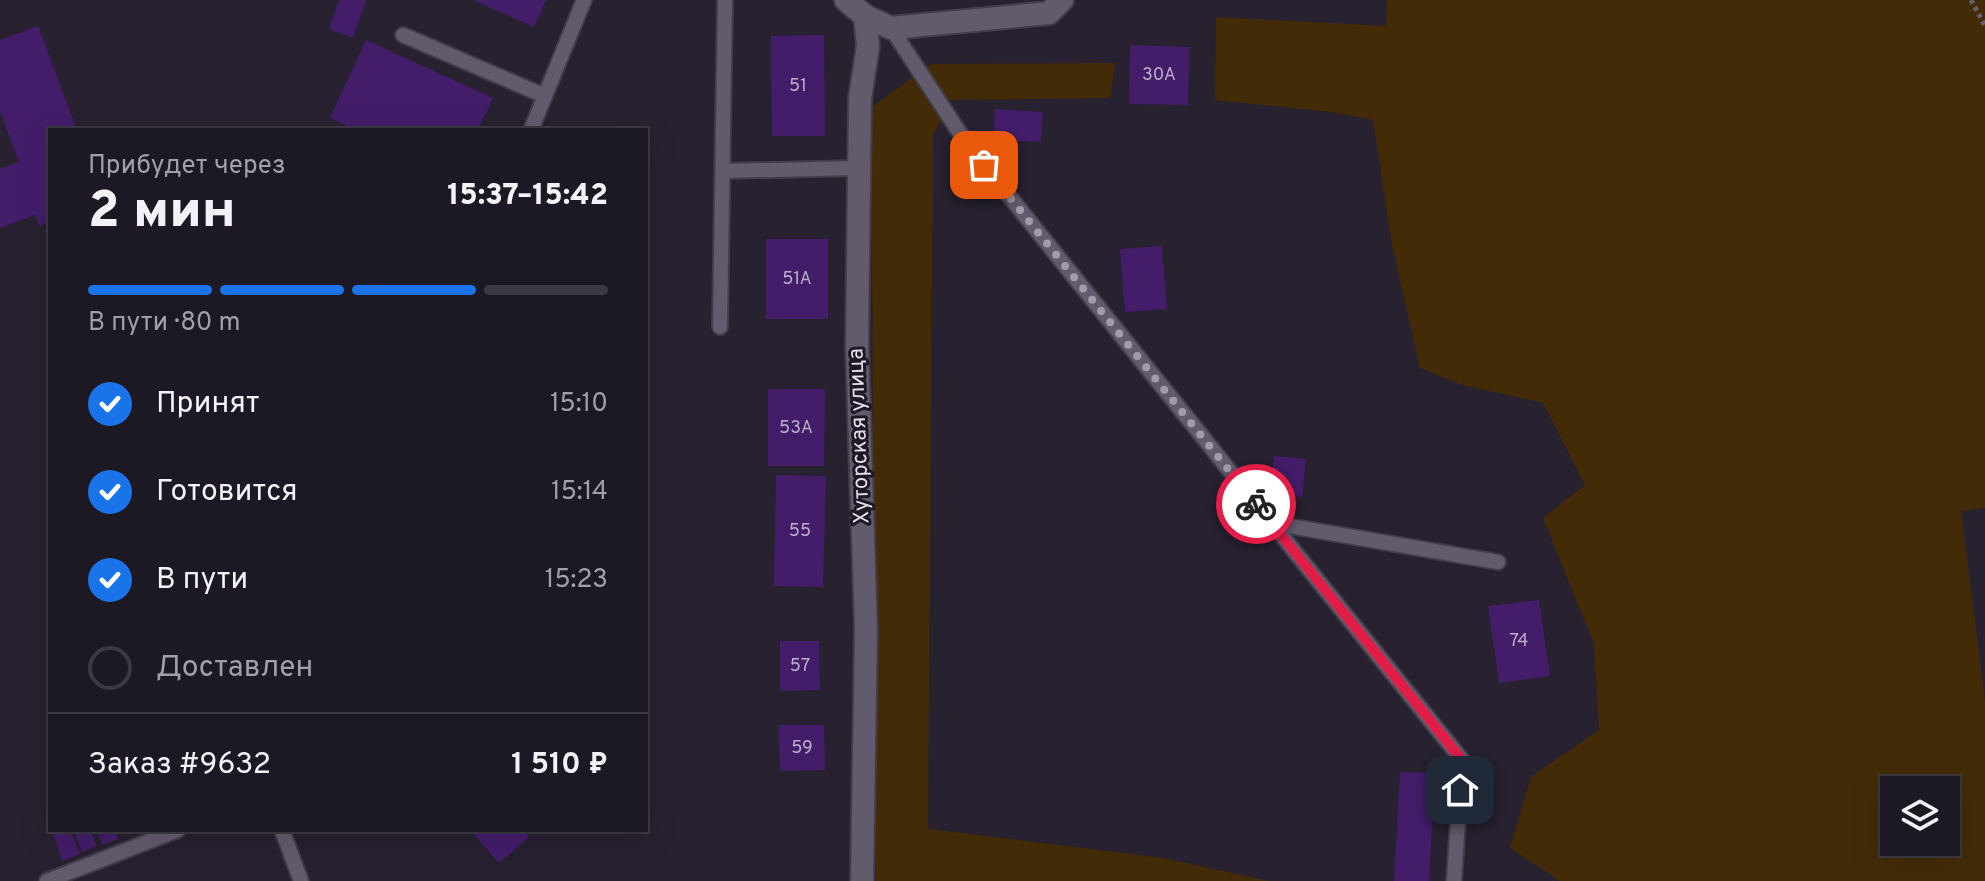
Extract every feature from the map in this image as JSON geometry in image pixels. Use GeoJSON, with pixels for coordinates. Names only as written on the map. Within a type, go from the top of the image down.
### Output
{"type":"FeatureCollection","features":[{"type":"Feature","properties":{"kind":"street"},"geometry":{"type":"LineString","coordinates":[[846,0],[865,16],[891,28],[1049,13],[1062,0]]}},
{"type":"Feature","properties":{"kind":"street","name":"Хуторская улица"},"geometry":{"type":"LineString","coordinates":[[862,881],[866,629],[857,347],[860,98],[868,46],[865,16]]}},
{"type":"Feature","properties":{"kind":"lane"},"geometry":{"type":"LineString","coordinates":[[532,128],[584,0]]}},
{"type":"Feature","properties":{"kind":"lane"},"geometry":{"type":"LineString","coordinates":[[720,327],[725,0]]}},
{"type":"Feature","properties":{"kind":"lane"},"geometry":{"type":"LineString","coordinates":[[891,28],[965,141],[1462,760],[1454,881]]}},
{"type":"Feature","properties":{"kind":"lane"},"geometry":{"type":"LineString","coordinates":[[403,35],[545,96]]}},
{"type":"Feature","properties":{"kind":"lane"},"geometry":{"type":"LineString","coordinates":[[723,171],[859,168]]}},
{"type":"Feature","properties":{"kind":"lane"},"geometry":{"type":"LineString","coordinates":[[1272,523],[1498,562]]}},
{"type":"Feature","properties":{"kind":"lane"},"geometry":{"type":"LineString","coordinates":[[47,881],[173,832]]}},
{"type":"Feature","properties":{"kind":"lane"},"geometry":{"type":"LineString","coordinates":[[283,832],[301,881]]}},
{"type":"Feature","properties":{"kind":"path"},"geometry":{"type":"LineString","coordinates":[[1971,0],[1985,26]]}},
{"type":"Feature","properties":{"kind":"shaded area"},"geometry":{"type":"Polygon","coordinates":[[[1387,0],[1985,0],[1985,508],[1961,511],[1985,702],[1985,881],[1560,881],[1510,848],[1531,777],[1599,730],[1594,644],[1543,518],[1585,485],[1543,403],[1462,385],[1420,368],[1392,245],[1373,120],[1331,112],[1215,100],[1216,17],[1386,26],[1387,0]]]}},
{"type":"Feature","properties":{"kind":"shaded area"},"geometry":{"type":"Polygon","coordinates":[[[1115,63],[1110,98],[950,100],[933,135],[928,829],[1163,858],[1269,881],[876,881],[871,108],[931,64],[1115,63]]]}},
{"type":"Feature","properties":{"kind":"building"},"geometry":{"type":"Polygon","coordinates":[[[339,0],[366,0],[353,38],[329,29],[339,0]]]}},
{"type":"Feature","properties":{"kind":"building"},"geometry":{"type":"Polygon","coordinates":[[[473,0],[546,0],[534,27],[473,0]]]}},
{"type":"Feature","properties":{"kind":"building"},"geometry":{"type":"Polygon","coordinates":[[[38,26],[76,128],[48,128],[48,223],[39,226],[35,215],[0,228],[0,169],[19,162],[0,111],[0,40],[38,26]]]}},
{"type":"Feature","properties":{"kind":"building"},"geometry":{"type":"Polygon","coordinates":[[[824,35],[825,136],[772,136],[771,36],[824,35]]]}},
{"type":"Feature","properties":{"kind":"building"},"geometry":{"type":"Polygon","coordinates":[[[366,40],[493,98],[479,128],[352,128],[330,118],[366,40]]]}},
{"type":"Feature","properties":{"kind":"building"},"geometry":{"type":"Polygon","coordinates":[[[1130,45],[1189,47],[1188,105],[1129,104],[1130,45]]]}},
{"type":"Feature","properties":{"kind":"building"},"geometry":{"type":"Polygon","coordinates":[[[995,109],[1043,112],[1041,142],[993,140],[995,109]]]}},
{"type":"Feature","properties":{"kind":"building"},"geometry":{"type":"Polygon","coordinates":[[[766,239],[828,239],[828,319],[766,319],[766,239]]]}},
{"type":"Feature","properties":{"kind":"building"},"geometry":{"type":"Polygon","coordinates":[[[1162,246],[1167,309],[1125,312],[1120,249],[1162,246]]]}},
{"type":"Feature","properties":{"kind":"building"},"geometry":{"type":"Polygon","coordinates":[[[768,389],[825,389],[824,466],[768,466],[768,389]]]}},
{"type":"Feature","properties":{"kind":"building"},"geometry":{"type":"Polygon","coordinates":[[[1274,456],[1306,459],[1302,497],[1270,494],[1274,456]]]}},
{"type":"Feature","properties":{"kind":"building"},"geometry":{"type":"Polygon","coordinates":[[[776,475],[826,476],[823,587],[774,586],[776,475]]]}},
{"type":"Feature","properties":{"kind":"building"},"geometry":{"type":"Polygon","coordinates":[[[1539,600],[1550,676],[1499,683],[1488,606],[1539,600]]]}},
{"type":"Feature","properties":{"kind":"building"},"geometry":{"type":"Polygon","coordinates":[[[780,641],[819,641],[820,690],[780,691],[780,641]]]}},
{"type":"Feature","properties":{"kind":"building"},"geometry":{"type":"Polygon","coordinates":[[[779,725],[824,725],[825,770],[780,771],[779,725]]]}},
{"type":"Feature","properties":{"kind":"building"},"geometry":{"type":"Polygon","coordinates":[[[1400,772],[1435,773],[1429,881],[1394,881],[1400,772]]]}},
{"type":"Feature","properties":{"kind":"building"},"geometry":{"type":"Polygon","coordinates":[[[53,832],[71,832],[80,854],[62,861],[53,832]]]}},
{"type":"Feature","properties":{"kind":"building"},"geometry":{"type":"Polygon","coordinates":[[[74,832],[91,832],[97,846],[82,852],[74,832]]]}},
{"type":"Feature","properties":{"kind":"building"},"geometry":{"type":"Polygon","coordinates":[[[98,832],[116,832],[118,839],[102,845],[98,832]]]}},
{"type":"Feature","properties":{"kind":"building"},"geometry":{"type":"Polygon","coordinates":[[[472,832],[525,832],[529,837],[499,863],[472,832]]]}},
{"type":"Feature","properties":{"kind":"way so far"},"geometry":{"type":"LineString","coordinates":[[984,165],[1256,504]]}},
{"type":"Feature","properties":{"kind":"route"},"geometry":{"type":"LineString","coordinates":[[1256,504],[1462,760],[1460,790]]}}]}
